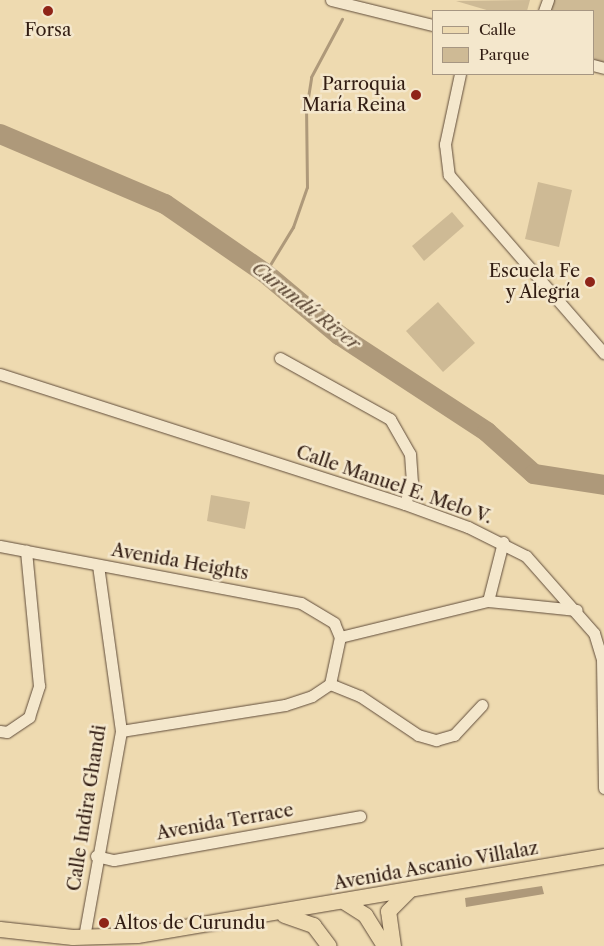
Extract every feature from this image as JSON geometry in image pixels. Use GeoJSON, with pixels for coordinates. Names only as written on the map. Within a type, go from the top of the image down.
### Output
{"type":"FeatureCollection","features":[{"type":"Feature","properties":{"kind":"main road","name":"Avenida Ascanio Villalaz"},"geometry":{"type":"LineString","coordinates":[[0,929],[84,937],[137,935],[275,914],[412,888],[604,856]]}},
{"type":"Feature","properties":{"kind":"main road"},"geometry":{"type":"LineString","coordinates":[[393,946],[388,911],[412,888]]}},
{"type":"Feature","properties":{"kind":"main road"},"geometry":{"type":"LineString","coordinates":[[343,901],[365,915],[384,946]]}},
{"type":"Feature","properties":{"kind":"main road","name":"Avenida Ascanio Villalaz"},"geometry":{"type":"LineString","coordinates":[[275,914],[314,926],[329,946]]}},
{"type":"Feature","properties":{"kind":"street"},"geometry":{"type":"LineString","coordinates":[[331,0],[432,25]]}},
{"type":"Feature","properties":{"kind":"street"},"geometry":{"type":"LineString","coordinates":[[460,75],[445,144],[449,175],[578,328],[604,353]]}},
{"type":"Feature","properties":{"kind":"street"},"geometry":{"type":"LineString","coordinates":[[280,358],[390,419],[410,454],[412,482],[405,504]]}},
{"type":"Feature","properties":{"kind":"street","name":"Calle Manuel E. Melo V."},"geometry":{"type":"LineString","coordinates":[[0,374],[405,504],[503,542],[526,556],[577,610],[594,633],[602,659],[604,788]]}},
{"type":"Feature","properties":{"kind":"street"},"geometry":{"type":"LineString","coordinates":[[488,601],[503,542]]}},
{"type":"Feature","properties":{"kind":"street","name":"Avenida Heights"},"geometry":{"type":"LineString","coordinates":[[0,546],[301,604],[334,623],[340,638]]}},
{"type":"Feature","properties":{"kind":"street"},"geometry":{"type":"LineString","coordinates":[[0,731],[7,732],[30,717],[39,686],[26,551]]}},
{"type":"Feature","properties":{"kind":"street","name":"Calle Indira Ghandi"},"geometry":{"type":"LineString","coordinates":[[84,937],[96,856],[120,731],[98,566]]}},
{"type":"Feature","properties":{"kind":"street"},"geometry":{"type":"LineString","coordinates":[[330,684],[340,638],[488,601],[577,610]]}},
{"type":"Feature","properties":{"kind":"street"},"geometry":{"type":"LineString","coordinates":[[120,731],[285,705],[330,684],[360,696],[418,735],[436,740],[454,735],[482,705]]}},
{"type":"Feature","properties":{"kind":"street","name":"Avenida Terrace"},"geometry":{"type":"LineString","coordinates":[[96,856],[114,860],[360,816]]}},
{"type":"Feature","properties":{"kind":"green space"},"geometry":{"type":"Polygon","coordinates":[[[530,0],[527,10],[487,10],[456,1],[530,0]]]}},
{"type":"Feature","properties":{"kind":"green space"},"geometry":{"type":"Polygon","coordinates":[[[548,0],[604,0],[604,68],[594,65],[594,10],[544,10],[548,0]]]}},
{"type":"Feature","properties":{"kind":"green space"},"geometry":{"type":"Polygon","coordinates":[[[538,182],[572,190],[559,247],[525,239],[538,182]]]}},
{"type":"Feature","properties":{"kind":"green space"},"geometry":{"type":"Polygon","coordinates":[[[452,212],[464,226],[424,261],[412,246],[452,212]]]}},
{"type":"Feature","properties":{"kind":"green space"},"geometry":{"type":"Polygon","coordinates":[[[438,302],[475,343],[443,372],[406,331],[438,302]]]}},
{"type":"Feature","properties":{"kind":"green space"},"geometry":{"type":"Polygon","coordinates":[[[211,495],[250,502],[245,529],[207,521],[211,495]]]}},
{"type":"Feature","properties":{"kind":"shaded area"},"geometry":{"type":"Polygon","coordinates":[[[542,886],[544,894],[466,907],[465,898],[542,886]]]}},
{"type":"Feature","properties":{"kind":"waterway"},"geometry":{"type":"LineString","coordinates":[[265,273],[293,227],[307,187],[306,110],[311,77],[342,19]]}},
{"type":"Feature","properties":{"kind":"waterway","name":"Curundú River"},"geometry":{"type":"LineString","coordinates":[[0,134],[165,204],[265,273],[339,335],[487,432],[534,474],[604,485]]}},
{"type":"Feature","properties":{"kind":"place","name":"Forsa"},"geometry":{"type":"Point","coordinates":[48,11]}},
{"type":"Feature","properties":{"kind":"place","name":"Parroquia María Reina"},"geometry":{"type":"Point","coordinates":[416,95]}},
{"type":"Feature","properties":{"kind":"place","name":"Escuela Fe y Alegría"},"geometry":{"type":"Point","coordinates":[590,282]}},
{"type":"Feature","properties":{"kind":"place","name":"Altos de Curundu"},"geometry":{"type":"Point","coordinates":[104,923]}}]}
